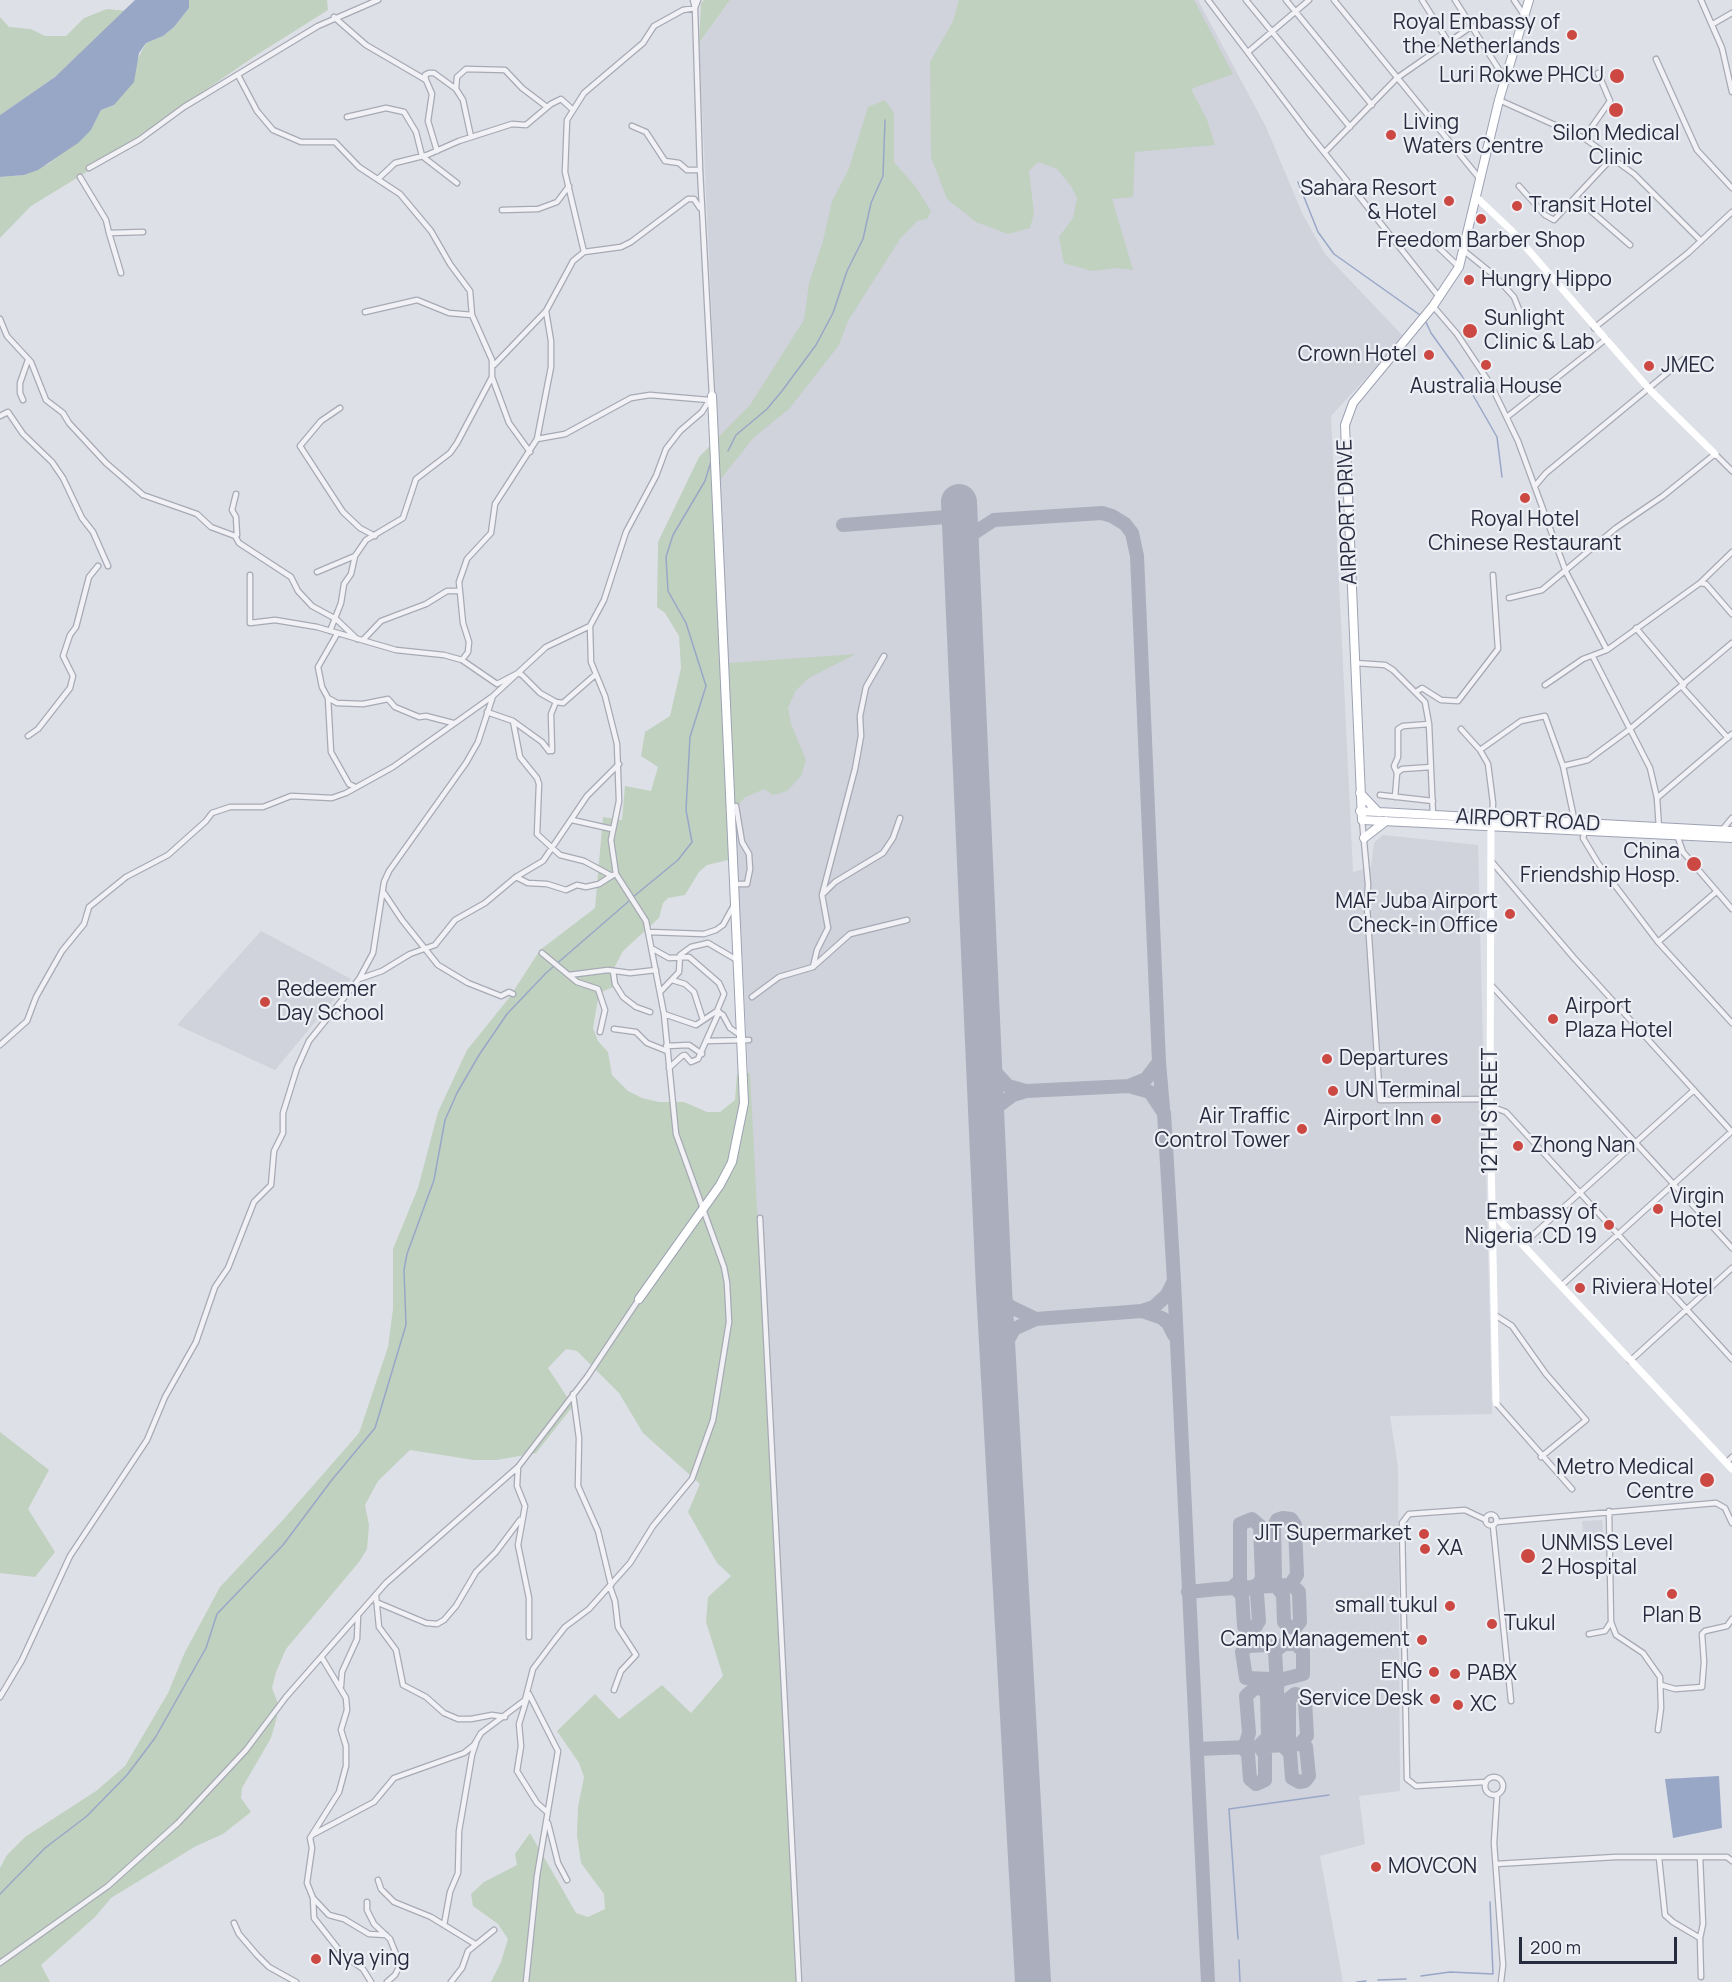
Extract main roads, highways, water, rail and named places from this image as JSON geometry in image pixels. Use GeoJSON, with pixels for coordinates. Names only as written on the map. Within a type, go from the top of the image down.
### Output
{"type":"FeatureCollection","features":[{"type":"Feature","properties":{"kind":"main road","name":"AIRPORT DRIVE"},"geometry":{"type":"LineString","coordinates":[[1361,816],[1345,425],[1359,395],[1433,306],[1459,267],[1499,100],[1529,0]]}},
{"type":"Feature","properties":{"kind":"main road"},"geometry":{"type":"LineString","coordinates":[[639,1299],[704,1210],[732,1162],[744,1102],[743,1038],[737,960],[711,398]]}},
{"type":"Feature","properties":{"kind":"main road"},"geometry":{"type":"LineString","coordinates":[[1360,793],[1379,813]]}},
{"type":"Feature","properties":{"kind":"main road","name":"AIRPORT ROAD"},"geometry":{"type":"LineString","coordinates":[[1361,816],[1379,813],[1433,816],[1586,831],[1732,838]]}},
{"type":"Feature","properties":{"kind":"main road","name":"AIRPORT ROAD"},"geometry":{"type":"LineString","coordinates":[[1361,816],[1386,820],[1575,823],[1732,831]]}},
{"type":"Feature","properties":{"kind":"main road"},"geometry":{"type":"LineString","coordinates":[[1364,838],[1386,820]]}},
{"type":"Feature","properties":{"kind":"water"},"geometry":{"type":"Polygon","coordinates":[[[135,0],[189,0],[189,8],[174,27],[163,36],[146,43],[139,53],[134,82],[114,105],[101,110],[91,130],[78,143],[38,170],[24,175],[0,177],[0,115],[55,77],[135,0]]]}},
{"type":"Feature","properties":{"kind":"water"},"geometry":{"type":"Polygon","coordinates":[[[1719,1776],[1722,1828],[1673,1838],[1665,1779],[1719,1776]]]}},
{"type":"Feature","properties":{"kind":"waterway"},"geometry":{"type":"LineString","coordinates":[[728,451],[736,435],[767,409],[782,391],[816,345],[833,313],[847,271],[863,239],[871,203],[883,176],[885,120]]}},
{"type":"Feature","properties":{"kind":"waterway"},"geometry":{"type":"LineString","coordinates":[[1298,182],[1318,232],[1334,254],[1420,315]]}},
{"type":"Feature","properties":{"kind":"waterway"},"geometry":{"type":"LineString","coordinates":[[1425,320],[1431,333],[1462,376],[1497,437],[1502,477]]}},
{"type":"Feature","properties":{"kind":"waterway"},"geometry":{"type":"LineString","coordinates":[[633,897],[678,860],[692,842],[686,810],[690,737],[706,686],[686,623],[668,591],[666,557],[673,535],[705,481],[712,458]]}},
{"type":"Feature","properties":{"kind":"waterway"},"geometry":{"type":"LineString","coordinates":[[0,1894],[45,1848],[87,1816],[127,1775],[155,1738],[206,1648],[217,1614],[283,1545],[331,1481],[375,1428],[406,1325],[404,1270],[407,1254],[434,1180],[445,1120],[457,1093],[507,1014],[546,973],[629,901]]}},
{"type":"Feature","properties":{"kind":"waterway"},"geometry":{"type":"LineString","coordinates":[[1238,1939],[1229,1809],[1329,1795]]}},
{"type":"Feature","properties":{"kind":"waterway"},"geometry":{"type":"LineString","coordinates":[[1421,1976],[1450,1972],[1493,1974],[1490,1902]]}},
{"type":"Feature","properties":{"kind":"waterway"},"geometry":{"type":"LineString","coordinates":[[1239,1960],[1240,1982]]}},
{"type":"Feature","properties":{"kind":"waterway"},"geometry":{"type":"LineString","coordinates":[[1378,1980],[1406,1979]]}},
{"type":"Feature","properties":{"kind":"waterway"},"geometry":{"type":"LineString","coordinates":[[1357,1982],[1366,1981]]}},
{"type":"Feature","properties":{"kind":"place","name":"Royal Embassy of the Netherlands"},"geometry":{"type":"Point","coordinates":[1572,35]}},
{"type":"Feature","properties":{"kind":"place","name":"Luri Rokwe PHCU"},"geometry":{"type":"Point","coordinates":[1617,76]}},
{"type":"Feature","properties":{"kind":"place","name":"Silon Medical Clinic"},"geometry":{"type":"Point","coordinates":[1616,110]}},
{"type":"Feature","properties":{"kind":"place","name":"Living Waters Centre"},"geometry":{"type":"Point","coordinates":[1391,135]}},
{"type":"Feature","properties":{"kind":"place","name":"Sahara Resort & Hotel"},"geometry":{"type":"Point","coordinates":[1449,201]}},
{"type":"Feature","properties":{"kind":"place","name":"Transit Hotel"},"geometry":{"type":"Point","coordinates":[1517,206]}},
{"type":"Feature","properties":{"kind":"place","name":"Freedom Barber Shop"},"geometry":{"type":"Point","coordinates":[1481,219]}},
{"type":"Feature","properties":{"kind":"place","name":"Hungry Hippo"},"geometry":{"type":"Point","coordinates":[1469,280]}},
{"type":"Feature","properties":{"kind":"place","name":"Sunlight Clinic & Lab"},"geometry":{"type":"Point","coordinates":[1470,331]}},
{"type":"Feature","properties":{"kind":"place","name":"Crown Hotel"},"geometry":{"type":"Point","coordinates":[1429,355]}},
{"type":"Feature","properties":{"kind":"place","name":"Australia House"},"geometry":{"type":"Point","coordinates":[1486,365]}},
{"type":"Feature","properties":{"kind":"place","name":"JMEC"},"geometry":{"type":"Point","coordinates":[1649,366]}},
{"type":"Feature","properties":{"kind":"place","name":"Royal Hotel Chinese Restaurant"},"geometry":{"type":"Point","coordinates":[1525,498]}},
{"type":"Feature","properties":{"kind":"place","name":"China Friendship Hosp."},"geometry":{"type":"Point","coordinates":[1694,864]}},
{"type":"Feature","properties":{"kind":"place","name":"MAF Juba Airport Check-in Office"},"geometry":{"type":"Point","coordinates":[1510,914]}},
{"type":"Feature","properties":{"kind":"place","name":"Redeemer Day School"},"geometry":{"type":"Point","coordinates":[265,1002]}},
{"type":"Feature","properties":{"kind":"place","name":"Airport Plaza Hotel"},"geometry":{"type":"Point","coordinates":[1553,1019]}},
{"type":"Feature","properties":{"kind":"place","name":"Departures"},"geometry":{"type":"Point","coordinates":[1327,1059]}},
{"type":"Feature","properties":{"kind":"place","name":"UN Terminal"},"geometry":{"type":"Point","coordinates":[1333,1091]}},
{"type":"Feature","properties":{"kind":"place","name":"Airport Inn"},"geometry":{"type":"Point","coordinates":[1436,1119]}},
{"type":"Feature","properties":{"kind":"place","name":"Air Traffic Control Tower"},"geometry":{"type":"Point","coordinates":[1302,1129]}},
{"type":"Feature","properties":{"kind":"place","name":"Zhong Nan"},"geometry":{"type":"Point","coordinates":[1518,1146]}},
{"type":"Feature","properties":{"kind":"place","name":"Virgin Hotel"},"geometry":{"type":"Point","coordinates":[1658,1209]}},
{"type":"Feature","properties":{"kind":"place","name":"Embassy of Nigeria .CD 19"},"geometry":{"type":"Point","coordinates":[1609,1225]}},
{"type":"Feature","properties":{"kind":"place","name":"Riviera Hotel"},"geometry":{"type":"Point","coordinates":[1580,1288]}},
{"type":"Feature","properties":{"kind":"place","name":"Metro Medical Centre"},"geometry":{"type":"Point","coordinates":[1707,1480]}},
{"type":"Feature","properties":{"kind":"place","name":"JIT Supermarket"},"geometry":{"type":"Point","coordinates":[1424,1534]}},
{"type":"Feature","properties":{"kind":"place","name":"XA"},"geometry":{"type":"Point","coordinates":[1425,1549]}},
{"type":"Feature","properties":{"kind":"place","name":"UNMISS Level 2 Hospital"},"geometry":{"type":"Point","coordinates":[1528,1556]}},
{"type":"Feature","properties":{"kind":"place","name":"Plan B"},"geometry":{"type":"Point","coordinates":[1672,1594]}},
{"type":"Feature","properties":{"kind":"place","name":"small tukul"},"geometry":{"type":"Point","coordinates":[1450,1606]}},
{"type":"Feature","properties":{"kind":"place","name":"Tukul"},"geometry":{"type":"Point","coordinates":[1492,1624]}},
{"type":"Feature","properties":{"kind":"place","name":"Camp Management"},"geometry":{"type":"Point","coordinates":[1422,1640]}},
{"type":"Feature","properties":{"kind":"place","name":"ENG"},"geometry":{"type":"Point","coordinates":[1434,1672]}},
{"type":"Feature","properties":{"kind":"place","name":"PABX"},"geometry":{"type":"Point","coordinates":[1455,1674]}},
{"type":"Feature","properties":{"kind":"place","name":"Service Desk"},"geometry":{"type":"Point","coordinates":[1435,1699]}},
{"type":"Feature","properties":{"kind":"place","name":"XC"},"geometry":{"type":"Point","coordinates":[1458,1705]}},
{"type":"Feature","properties":{"kind":"place","name":"MOVCON"},"geometry":{"type":"Point","coordinates":[1376,1867]}},
{"type":"Feature","properties":{"kind":"place","name":"Nya ying"},"geometry":{"type":"Point","coordinates":[316,1959]}}]}
